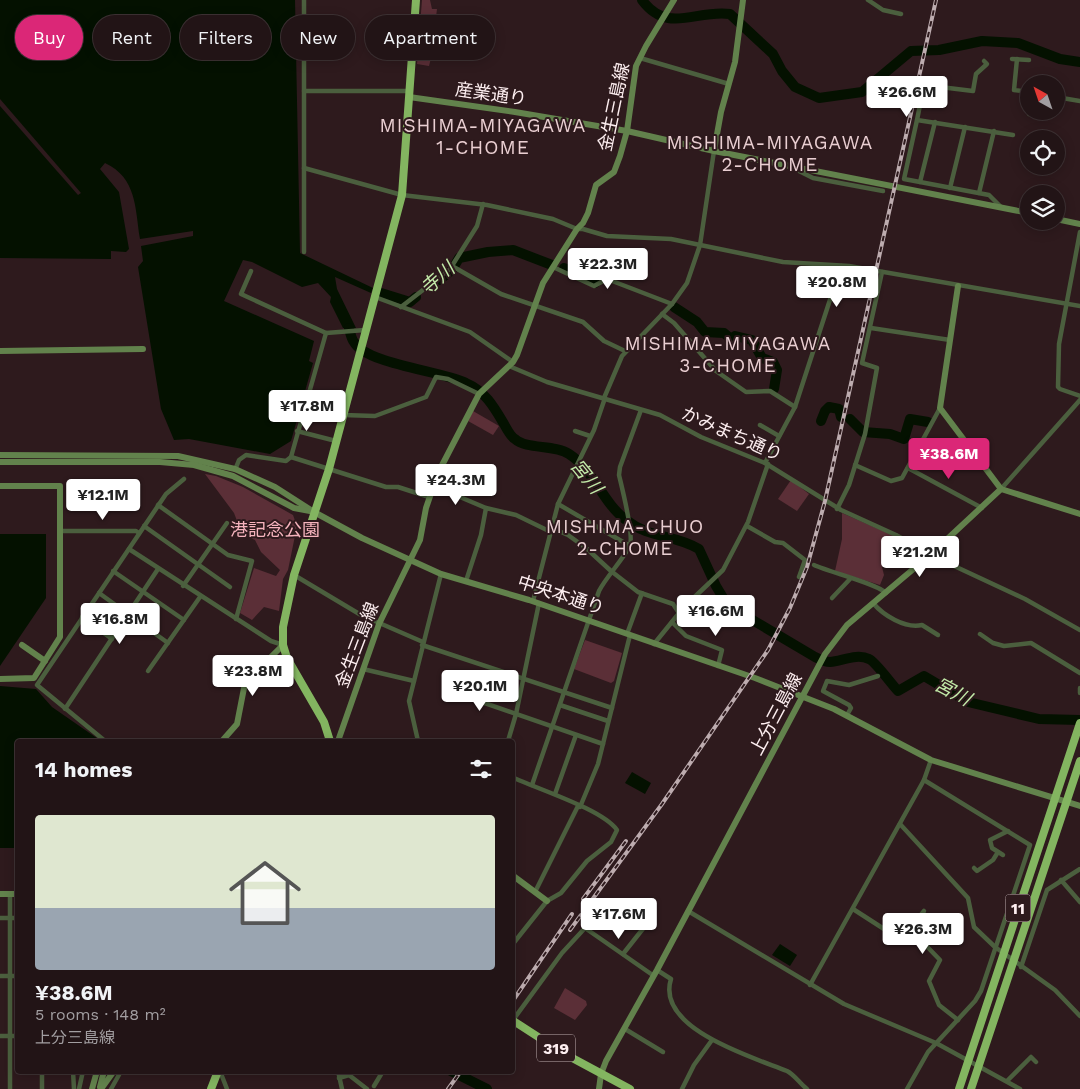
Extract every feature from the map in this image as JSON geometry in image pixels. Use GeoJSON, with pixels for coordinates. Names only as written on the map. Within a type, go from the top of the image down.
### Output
{"type":"FeatureCollection","features":[{"type":"Feature","properties":{"kind":"highway"},"geometry":{"type":"LineString","coordinates":[[329,739],[324,722],[292,667],[283,645],[285,612],[294,575],[329,469],[363,333],[375,298],[402,195],[416,0]]}},
{"type":"Feature","properties":{"kind":"highway","name":"11"},"geometry":{"type":"LineString","coordinates":[[958,1089],[1079,725]]}},
{"type":"Feature","properties":{"kind":"highway","name":"11"},"geometry":{"type":"LineString","coordinates":[[971,1089],[1080,761]]}},
{"type":"Feature","properties":{"kind":"highway","name":"319"},"geometry":{"type":"LineString","coordinates":[[515,1021],[601,1074],[630,1089]]}},
{"type":"Feature","properties":{"kind":"highway"},"geometry":{"type":"LineString","coordinates":[[211,1089],[218,1074]]}},
{"type":"Feature","properties":{"kind":"street"},"geometry":{"type":"LineString","coordinates":[[304,0],[304,252]]}},
{"type":"Feature","properties":{"kind":"street","name":"金生三島線"},"geometry":{"type":"LineString","coordinates":[[339,739],[379,624],[420,540],[424,516],[434,486],[481,392],[511,364],[522,346],[543,283],[576,229],[583,223],[596,185],[614,172],[627,131],[635,74],[640,58],[674,0]]}},
{"type":"Feature","properties":{"kind":"street"},"geometry":{"type":"LineString","coordinates":[[509,739],[516,714],[536,602],[558,504],[590,436],[615,368],[625,351],[672,304],[687,284],[700,245],[721,112],[735,62],[743,0]]}},
{"type":"Feature","properties":{"kind":"street"},"geometry":{"type":"LineString","coordinates":[[868,0],[883,10],[901,14]]}},
{"type":"Feature","properties":{"kind":"street"},"geometry":{"type":"LineString","coordinates":[[640,58],[729,84]]}},
{"type":"Feature","properties":{"kind":"street"},"geometry":{"type":"LineString","coordinates":[[1020,91],[1014,90],[1015,59],[1029,60]]}},
{"type":"Feature","properties":{"kind":"street"},"geometry":{"type":"LineString","coordinates":[[984,61],[987,64],[976,74],[973,90],[924,85],[904,179],[989,195],[1001,207],[1020,211]]}},
{"type":"Feature","properties":{"kind":"street"},"geometry":{"type":"LineString","coordinates":[[304,91],[409,94]]}},
{"type":"Feature","properties":{"kind":"street","name":"産業通り"},"geometry":{"type":"LineString","coordinates":[[409,94],[627,131],[714,151],[1001,207]]}},
{"type":"Feature","properties":{"kind":"street"},"geometry":{"type":"LineString","coordinates":[[1065,98],[1080,101]]}},
{"type":"Feature","properties":{"kind":"street"},"geometry":{"type":"LineString","coordinates":[[917,120],[1012,135]]}},
{"type":"Feature","properties":{"kind":"street"},"geometry":{"type":"LineString","coordinates":[[920,182],[935,122]]}},
{"type":"Feature","properties":{"kind":"street"},"geometry":{"type":"LineString","coordinates":[[950,188],[965,127]]}},
{"type":"Feature","properties":{"kind":"street"},"geometry":{"type":"LineString","coordinates":[[979,193],[994,131]]}},
{"type":"Feature","properties":{"kind":"street"},"geometry":{"type":"LineString","coordinates":[[790,166],[813,178],[883,191]]}},
{"type":"Feature","properties":{"kind":"street"},"geometry":{"type":"LineString","coordinates":[[304,168],[402,195],[483,204],[553,219],[576,229],[584,229],[607,236],[671,239],[782,262],[841,266],[882,272],[1080,306]]}},
{"type":"Feature","properties":{"kind":"street"},"geometry":{"type":"LineString","coordinates":[[401,307],[454,267],[477,226],[483,204]]}},
{"type":"Feature","properties":{"kind":"street"},"geometry":{"type":"LineString","coordinates":[[1065,220],[1080,224]]}},
{"type":"Feature","properties":{"kind":"street"},"geometry":{"type":"LineString","coordinates":[[1080,232],[1068,305],[1059,344],[1058,387],[1060,390],[1080,396]]}},
{"type":"Feature","properties":{"kind":"street"},"geometry":{"type":"LineString","coordinates":[[654,644],[679,613],[723,570],[747,526],[767,463],[795,407],[841,266]]}},
{"type":"Feature","properties":{"kind":"street"},"geometry":{"type":"LineString","coordinates":[[454,267],[501,294],[534,307],[583,322],[604,341],[625,351]]}},
{"type":"Feature","properties":{"kind":"street"},"geometry":{"type":"LineString","coordinates":[[553,267],[594,286],[607,279],[672,304]]}},
{"type":"Feature","properties":{"kind":"street"},"geometry":{"type":"LineString","coordinates":[[251,271],[241,294],[326,333],[363,333]]}},
{"type":"Feature","properties":{"kind":"street"},"geometry":{"type":"LineString","coordinates":[[837,509],[855,465],[865,433],[877,368],[862,363],[882,272]]}},
{"type":"Feature","properties":{"kind":"street"},"geometry":{"type":"LineString","coordinates":[[855,465],[891,481],[902,478],[908,468],[940,408],[958,286]]}},
{"type":"Feature","properties":{"kind":"street","name":"かみまち通り"},"geometry":{"type":"LineString","coordinates":[[375,298],[470,332],[511,364],[547,382],[660,416],[701,437],[767,463],[837,509],[896,535],[930,555],[1025,599],[1080,630]]}},
{"type":"Feature","properties":{"kind":"street"},"geometry":{"type":"LineString","coordinates":[[662,314],[674,323],[690,344],[723,376],[746,392],[770,391],[795,407]]}},
{"type":"Feature","properties":{"kind":"street"},"geometry":{"type":"LineString","coordinates":[[871,328],[950,340]]}},
{"type":"Feature","properties":{"kind":"street"},"geometry":{"type":"LineString","coordinates":[[233,476],[239,460],[246,455],[286,461],[291,457],[326,333]]}},
{"type":"Feature","properties":{"kind":"street"},"geometry":{"type":"LineString","coordinates":[[0,351],[143,349]]}},
{"type":"Feature","properties":{"kind":"street"},"geometry":{"type":"LineString","coordinates":[[305,404],[343,415],[375,416],[426,397],[436,378],[448,379],[481,392]]}},
{"type":"Feature","properties":{"kind":"street"},"geometry":{"type":"LineString","coordinates":[[1001,489],[1080,400]]}},
{"type":"Feature","properties":{"kind":"street"},"geometry":{"type":"LineString","coordinates":[[940,408],[1001,489],[1080,514]]}},
{"type":"Feature","properties":{"kind":"street"},"geometry":{"type":"LineString","coordinates":[[532,785],[599,591],[630,546],[630,532],[619,474],[620,466],[641,410]]}},
{"type":"Feature","properties":{"kind":"street"},"geometry":{"type":"LineString","coordinates":[[760,425],[779,436]]}},
{"type":"Feature","properties":{"kind":"street"},"geometry":{"type":"LineString","coordinates":[[298,431],[336,441]]}},
{"type":"Feature","properties":{"kind":"street"},"geometry":{"type":"LineString","coordinates":[[575,431],[590,436]]}},
{"type":"Feature","properties":{"kind":"street"},"geometry":{"type":"LineString","coordinates":[[0,455],[178,456],[235,468],[275,487],[314,512]]}},
{"type":"Feature","properties":{"kind":"street"},"geometry":{"type":"LineString","coordinates":[[291,457],[386,487],[398,486],[429,498]]}},
{"type":"Feature","properties":{"kind":"street"},"geometry":{"type":"LineString","coordinates":[[0,462],[177,463],[194,465],[233,476],[294,508],[314,512]]}},
{"type":"Feature","properties":{"kind":"street"},"geometry":{"type":"LineString","coordinates":[[908,468],[982,508]]}},
{"type":"Feature","properties":{"kind":"street"},"geometry":{"type":"LineString","coordinates":[[102,739],[36,685],[158,505],[166,494],[184,479]]}},
{"type":"Feature","properties":{"kind":"street"},"geometry":{"type":"LineString","coordinates":[[0,486],[60,486],[60,637],[31,679],[0,679]]}},
{"type":"Feature","properties":{"kind":"street"},"geometry":{"type":"LineString","coordinates":[[434,486],[486,508],[516,515],[568,535],[586,548],[611,571],[642,593],[673,604],[679,613]]}},
{"type":"Feature","properties":{"kind":"street","name":"上分三島線"},"geometry":{"type":"LineString","coordinates":[[601,1074],[825,654],[847,625],[930,555],[1001,489]]}},
{"type":"Feature","properties":{"kind":"street"},"geometry":{"type":"LineString","coordinates":[[558,504],[630,546]]}},
{"type":"Feature","properties":{"kind":"street"},"geometry":{"type":"LineString","coordinates":[[158,505],[228,555],[252,561],[236,618]]}},
{"type":"Feature","properties":{"kind":"street"},"geometry":{"type":"LineString","coordinates":[[466,581],[481,535],[486,508]]}},
{"type":"Feature","properties":{"kind":"street","name":"中央本通り"},"geometry":{"type":"LineString","coordinates":[[314,512],[410,562],[441,574],[536,602],[803,696],[847,715],[931,760],[1054,796],[1080,806]]}},
{"type":"Feature","properties":{"kind":"street"},"geometry":{"type":"LineString","coordinates":[[183,586],[227,523]]}},
{"type":"Feature","properties":{"kind":"street"},"geometry":{"type":"LineString","coordinates":[[144,526],[230,587]]}},
{"type":"Feature","properties":{"kind":"street"},"geometry":{"type":"LineString","coordinates":[[747,526],[775,542],[783,543],[805,560],[799,577]]}},
{"type":"Feature","properties":{"kind":"street"},"geometry":{"type":"LineString","coordinates":[[60,531],[136,531],[139,533]]}},
{"type":"Feature","properties":{"kind":"street"},"geometry":{"type":"LineString","coordinates":[[129,548],[200,597],[271,641],[283,645],[245,683],[237,724],[224,739]]}},
{"type":"Feature","properties":{"kind":"street"},"geometry":{"type":"LineString","coordinates":[[814,565],[850,579],[880,587],[886,593]]}},
{"type":"Feature","properties":{"kind":"street"},"geometry":{"type":"LineString","coordinates":[[65,709],[158,569]]}},
{"type":"Feature","properties":{"kind":"street"},"geometry":{"type":"LineString","coordinates":[[114,571],[184,620]]}},
{"type":"Feature","properties":{"kind":"street"},"geometry":{"type":"LineString","coordinates":[[418,739],[409,701],[441,574]]}},
{"type":"Feature","properties":{"kind":"street"},"geometry":{"type":"LineString","coordinates":[[294,575],[379,624],[423,644],[612,708]]}},
{"type":"Feature","properties":{"kind":"street"},"geometry":{"type":"LineString","coordinates":[[832,598],[850,579]]}},
{"type":"Feature","properties":{"kind":"street"},"geometry":{"type":"LineString","coordinates":[[99,593],[168,643]]}},
{"type":"Feature","properties":{"kind":"street"},"geometry":{"type":"LineString","coordinates":[[535,892],[579,806],[598,764],[628,634],[642,593]]}},
{"type":"Feature","properties":{"kind":"street"},"geometry":{"type":"LineString","coordinates":[[148,671],[200,597]]}},
{"type":"Feature","properties":{"kind":"street"},"geometry":{"type":"LineString","coordinates":[[873,603],[886,616],[915,627],[922,625],[938,636]]}},
{"type":"Feature","properties":{"kind":"street"},"geometry":{"type":"LineString","coordinates":[[82,617],[112,640]]}},
{"type":"Feature","properties":{"kind":"street"},"geometry":{"type":"LineString","coordinates":[[672,622],[686,636],[722,650],[718,666]]}},
{"type":"Feature","properties":{"kind":"street"},"geometry":{"type":"LineString","coordinates":[[980,634],[993,643],[1004,646],[1031,643],[1080,673]]}},
{"type":"Feature","properties":{"kind":"street"},"geometry":{"type":"LineString","coordinates":[[22,645],[45,661]]}},
{"type":"Feature","properties":{"kind":"street"},"geometry":{"type":"LineString","coordinates":[[363,669],[414,681]]}},
{"type":"Feature","properties":{"kind":"street"},"geometry":{"type":"LineString","coordinates":[[847,715],[851,708],[849,705],[823,691],[827,681],[849,685],[878,676]]}},
{"type":"Feature","properties":{"kind":"street"},"geometry":{"type":"LineString","coordinates":[[1080,688],[1080,693]]}},
{"type":"Feature","properties":{"kind":"street"},"geometry":{"type":"LineString","coordinates":[[450,691],[603,744]]}},
{"type":"Feature","properties":{"kind":"street"},"geometry":{"type":"LineString","coordinates":[[560,706],[608,721]]}},
{"type":"Feature","properties":{"kind":"street"},"geometry":{"type":"LineString","coordinates":[[555,794],[576,735]]}},
{"type":"Feature","properties":{"kind":"street"},"geometry":{"type":"LineString","coordinates":[[810,985],[924,780],[931,760]]}},
{"type":"Feature","properties":{"kind":"street"},"geometry":{"type":"LineString","coordinates":[[515,778],[579,806],[612,824],[617,830],[611,842],[587,861],[561,893],[548,901],[515,941]]}},
{"type":"Feature","properties":{"kind":"street"},"geometry":{"type":"LineString","coordinates":[[907,1089],[928,1052],[958,1020],[981,991],[1030,845],[924,780]]}},
{"type":"Feature","properties":{"kind":"street"},"geometry":{"type":"LineString","coordinates":[[900,824],[968,898],[974,927],[996,947],[1055,990],[1080,1016]]}},
{"type":"Feature","properties":{"kind":"street"},"geometry":{"type":"LineString","coordinates":[[974,868],[977,871],[1001,853],[992,848],[990,840],[1008,831]]}},
{"type":"Feature","properties":{"kind":"street"},"geometry":{"type":"LineString","coordinates":[[1022,967],[1047,890],[1080,869]]}},
{"type":"Feature","properties":{"kind":"street"},"geometry":{"type":"LineString","coordinates":[[515,877],[548,901]]}},
{"type":"Feature","properties":{"kind":"street"},"geometry":{"type":"LineString","coordinates":[[1061,880],[1080,902]]}},
{"type":"Feature","properties":{"kind":"street"},"geometry":{"type":"LineString","coordinates":[[0,894],[14,894],[10,918],[10,1089]]}},
{"type":"Feature","properties":{"kind":"street"},"geometry":{"type":"LineString","coordinates":[[628,908],[646,922]]}},
{"type":"Feature","properties":{"kind":"street"},"geometry":{"type":"LineString","coordinates":[[852,909],[884,929],[910,929],[940,960],[929,981],[939,1005],[958,1020]]}},
{"type":"Feature","properties":{"kind":"street"},"geometry":{"type":"LineString","coordinates":[[688,911],[844,1004],[936,1042],[1020,1089]]}},
{"type":"Feature","properties":{"kind":"street"},"geometry":{"type":"LineString","coordinates":[[910,929],[924,911]]}},
{"type":"Feature","properties":{"kind":"street"},"geometry":{"type":"LineString","coordinates":[[623,954],[646,922],[653,916]]}},
{"type":"Feature","properties":{"kind":"street"},"geometry":{"type":"LineString","coordinates":[[0,918],[15,918]]}},
{"type":"Feature","properties":{"kind":"street"},"geometry":{"type":"LineString","coordinates":[[515,1017],[562,953],[585,928],[623,954],[656,973],[671,979],[669,994],[676,1009],[697,1030],[712,1040],[768,1065],[789,1072],[807,1089]]}},
{"type":"Feature","properties":{"kind":"street"},"geometry":{"type":"LineString","coordinates":[[0,976],[15,976]]}},
{"type":"Feature","properties":{"kind":"street"},"geometry":{"type":"LineString","coordinates":[[625,1029],[663,1052]]}},
{"type":"Feature","properties":{"kind":"street"},"geometry":{"type":"LineString","coordinates":[[0,1036],[15,1036]]}},
{"type":"Feature","properties":{"kind":"street"},"geometry":{"type":"LineString","coordinates":[[682,1089],[694,1065],[712,1040]]}},
{"type":"Feature","properties":{"kind":"street"},"geometry":{"type":"LineString","coordinates":[[1007,1081],[1031,1057],[1036,1062]]}},
{"type":"Feature","properties":{"kind":"street"},"geometry":{"type":"LineString","coordinates":[[42,1074],[42,1089]]}},
{"type":"Feature","properties":{"kind":"street"},"geometry":{"type":"LineString","coordinates":[[73,1074],[74,1089]]}},
{"type":"Feature","properties":{"kind":"street"},"geometry":{"type":"LineString","coordinates":[[79,1089],[82,1074]]}},
{"type":"Feature","properties":{"kind":"street"},"geometry":{"type":"LineString","coordinates":[[92,1089],[96,1074]]}},
{"type":"Feature","properties":{"kind":"street"},"geometry":{"type":"LineString","coordinates":[[100,1089],[103,1074]]}},
{"type":"Feature","properties":{"kind":"street"},"geometry":{"type":"LineString","coordinates":[[100,1089],[112,1074]]}},
{"type":"Feature","properties":{"kind":"street"},"geometry":{"type":"LineString","coordinates":[[111,1089],[119,1074]]}},
{"type":"Feature","properties":{"kind":"street"},"geometry":{"type":"LineString","coordinates":[[220,1074],[226,1089]]}},
{"type":"Feature","properties":{"kind":"street"},"geometry":{"type":"LineString","coordinates":[[338,1074],[342,1089]]}},
{"type":"Feature","properties":{"kind":"street"},"geometry":{"type":"LineString","coordinates":[[339,1078],[349,1076],[372,1088],[381,1074]]}},
{"type":"Feature","properties":{"kind":"street"},"geometry":{"type":"LineString","coordinates":[[599,1089],[601,1074]]}},
{"type":"Feature","properties":{"kind":"green space"},"geometry":{"type":"Polygon","coordinates":[[[422,0],[430,0],[432,9],[437,9],[436,15],[421,15],[422,0]]]}},
{"type":"Feature","properties":{"kind":"green space"},"geometry":{"type":"Polygon","coordinates":[[[417,60],[430,60],[429,66],[417,64],[417,60]]]}},
{"type":"Feature","properties":{"kind":"green space"},"geometry":{"type":"Polygon","coordinates":[[[473,411],[499,426],[493,435],[468,421],[473,411]]]}},
{"type":"Feature","properties":{"kind":"green space","name":"港記念公園"},"geometry":{"type":"Polygon","coordinates":[[[205,474],[216,476],[243,487],[293,515],[297,526],[288,570],[283,579],[279,611],[264,607],[252,620],[240,613],[254,568],[276,576],[280,570],[261,552],[255,540],[242,534],[234,513],[205,474]]]}},
{"type":"Feature","properties":{"kind":"green space"},"geometry":{"type":"Polygon","coordinates":[[[791,480],[809,494],[797,511],[778,499],[791,480]]]}},
{"type":"Feature","properties":{"kind":"green space"},"geometry":{"type":"Polygon","coordinates":[[[842,513],[899,538],[882,567],[884,575],[880,585],[835,571],[842,539],[842,513]]]}},
{"type":"Feature","properties":{"kind":"green space"},"geometry":{"type":"Polygon","coordinates":[[[585,640],[622,653],[614,681],[611,683],[574,669],[585,640]]]}},
{"type":"Feature","properties":{"kind":"green space"},"geometry":{"type":"Polygon","coordinates":[[[565,988],[586,1001],[587,1005],[575,1020],[554,1008],[565,988]]]}},
{"type":"Feature","properties":{"kind":"shaded area"},"geometry":{"type":"Polygon","coordinates":[[[0,0],[295,0],[295,15],[281,15],[281,60],[296,60],[300,253],[373,288],[371,293],[335,277],[337,289],[356,328],[343,328],[330,302],[331,297],[318,283],[302,287],[252,262],[243,260],[224,301],[314,341],[309,361],[313,363],[291,441],[270,454],[189,439],[174,440],[161,409],[138,267],[143,261],[141,246],[193,236],[193,231],[140,239],[133,195],[129,185],[115,169],[105,163],[100,169],[119,192],[129,249],[126,252],[111,251],[111,259],[0,258],[0,0]]]}},
{"type":"Feature","properties":{"kind":"shaded area"},"geometry":{"type":"Polygon","coordinates":[[[0,534],[46,534],[46,598],[0,666],[0,534]]]}},
{"type":"Feature","properties":{"kind":"shaded area"},"geometry":{"type":"Polygon","coordinates":[[[0,686],[36,689],[52,707],[98,739],[15,739],[15,848],[0,848],[0,686]]]}},
{"type":"Feature","properties":{"kind":"shaded area"},"geometry":{"type":"Polygon","coordinates":[[[632,772],[651,783],[645,794],[625,783],[632,772]]]}},
{"type":"Feature","properties":{"kind":"shaded area"},"geometry":{"type":"Polygon","coordinates":[[[780,944],[797,955],[790,966],[772,955],[780,944]]]}},
{"type":"Feature","properties":{"kind":"pier"},"geometry":{"type":"Polygon","coordinates":[[[0,99],[81,193],[78,195],[0,106],[0,99]]]}},
{"type":"Feature","properties":{"kind":"waterway"},"geometry":{"type":"LineString","coordinates":[[642,0],[652,10],[662,16],[672,18],[718,13],[730,14],[773,54],[782,71],[795,87],[819,98],[862,92],[911,51],[939,50],[982,41],[1018,43],[1060,59],[1080,62]]}},
{"type":"Feature","properties":{"kind":"waterway","name":"寺川"},"geometry":{"type":"LineString","coordinates":[[439,280],[452,270],[459,258],[488,252],[513,250],[552,265]]}},
{"type":"Feature","properties":{"kind":"waterway","name":"寺川"},"geometry":{"type":"LineString","coordinates":[[564,268],[595,283]]}},
{"type":"Feature","properties":{"kind":"waterway","name":"寺川"},"geometry":{"type":"LineString","coordinates":[[381,293],[410,302],[416,297]]}},
{"type":"Feature","properties":{"kind":"waterway","name":"寺川"},"geometry":{"type":"LineString","coordinates":[[674,307],[697,322],[705,332],[724,333],[731,339],[735,336],[752,340],[762,358],[773,362],[777,370],[774,389]]}},
{"type":"Feature","properties":{"kind":"waterway","name":"宮川"},"geometry":{"type":"LineString","coordinates":[[349,328],[354,342],[361,350],[373,356],[455,379],[479,390],[497,412],[513,438],[526,445],[556,449],[569,454],[592,477],[610,504],[626,520],[653,534],[690,544],[699,549],[725,601],[739,612],[815,657],[830,662],[855,657],[869,659],[898,691],[924,676],[968,702],[1039,719],[1080,720]]}},
{"type":"Feature","properties":{"kind":"waterway","name":"寺川"},"geometry":{"type":"LineString","coordinates":[[821,421],[829,407],[839,409],[841,417]]}},
{"type":"Feature","properties":{"kind":"waterway","name":"寺川"},"geometry":{"type":"LineString","coordinates":[[850,419],[863,432],[890,434],[904,439],[910,419],[928,422]]}},
{"type":"Feature","properties":{"kind":"waterway"},"geometry":{"type":"LineString","coordinates":[[457,1074],[487,1089]]}},
{"type":"Feature","properties":{"kind":"railway"},"geometry":{"type":"LineString","coordinates":[[589,904],[662,804],[768,650],[790,608],[807,567],[825,501],[936,0]]}},
{"type":"Feature","properties":{"kind":"railway"},"geometry":{"type":"LineString","coordinates":[[583,899],[626,841]]}},
{"type":"Feature","properties":{"kind":"railway"},"geometry":{"type":"LineString","coordinates":[[515,998],[572,914]]}},
{"type":"Feature","properties":{"kind":"railway"},"geometry":{"type":"LineString","coordinates":[[570,930],[581,915]]}},
{"type":"Feature","properties":{"kind":"railway"},"geometry":{"type":"LineString","coordinates":[[448,1089],[459,1074]]}},
{"type":"Feature","properties":{"kind":"district","name":"MISHIMA-MIYAGAWA 1-CHOME"},"geometry":{"type":"Point","coordinates":[483,136]}},
{"type":"Feature","properties":{"kind":"district","name":"MISHIMA-MIYAGAWA 2-CHOME"},"geometry":{"type":"Point","coordinates":[770,153]}},
{"type":"Feature","properties":{"kind":"district","name":"MISHIMA-MIYAGAWA 3-CHOME"},"geometry":{"type":"Point","coordinates":[728,354]}},
{"type":"Feature","properties":{"kind":"district","name":"MISHIMA-CHUO 2-CHOME"},"geometry":{"type":"Point","coordinates":[625,537]}}]}
